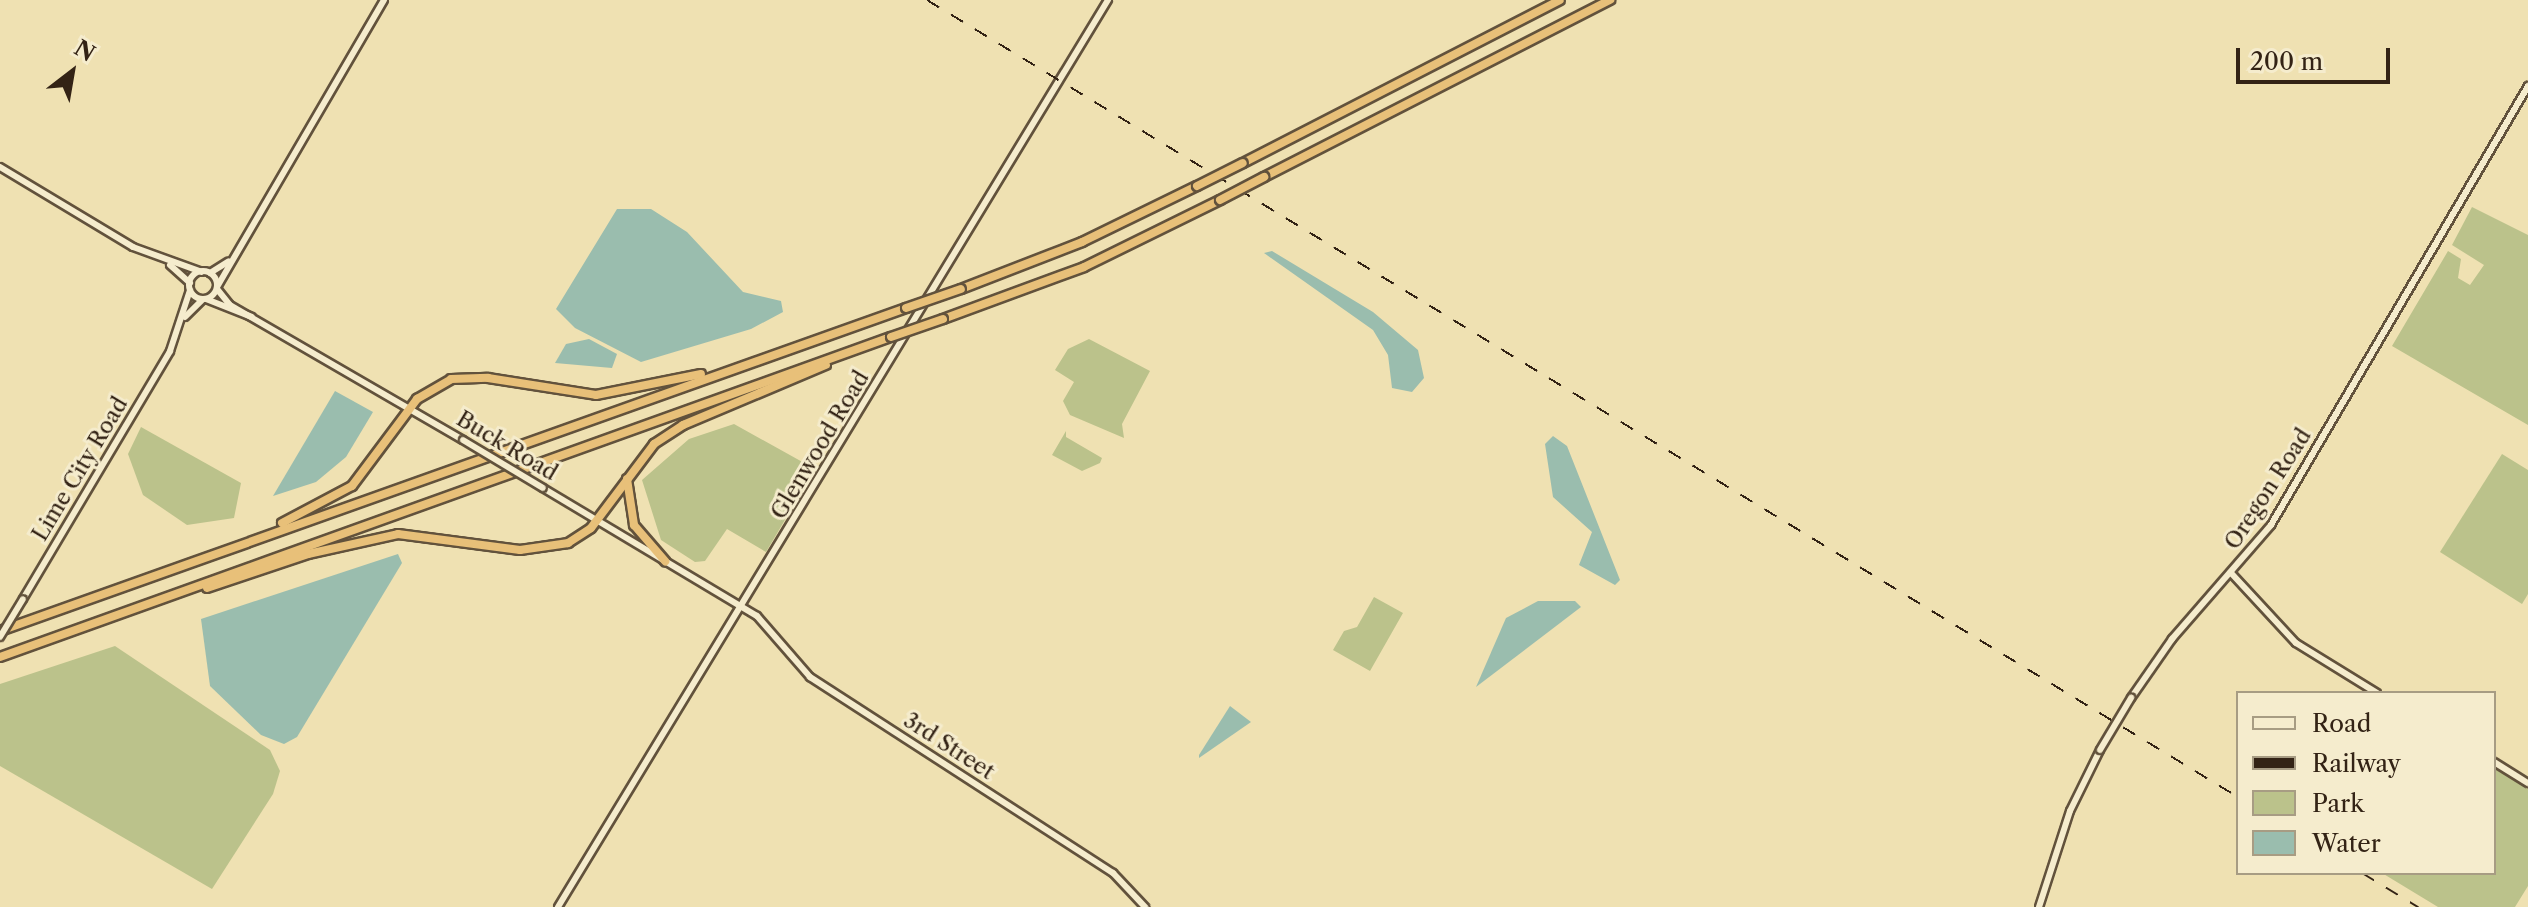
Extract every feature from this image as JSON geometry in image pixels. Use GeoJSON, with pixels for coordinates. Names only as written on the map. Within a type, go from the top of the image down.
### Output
{"type":"FeatureCollection","features":[{"type":"Feature","properties":{"kind":"highway"},"geometry":{"type":"LineString","coordinates":[[0,634],[248,539],[961,289],[1082,242],[1560,0]]}},
{"type":"Feature","properties":{"kind":"highway"},"geometry":{"type":"LineString","coordinates":[[0,657],[1084,267],[1610,0]]}},
{"type":"Feature","properties":{"kind":"highway"},"geometry":{"type":"LineString","coordinates":[[107,618],[356,541],[429,533],[543,550],[583,536],[654,444],[683,425],[859,349]]}},
{"type":"Feature","properties":{"kind":"highway"},"geometry":{"type":"LineString","coordinates":[[248,539],[352,486],[409,407],[436,386],[466,377],[596,395],[729,368]]}},
{"type":"Feature","properties":{"kind":"highway"},"geometry":{"type":"LineString","coordinates":[[631,470],[625,490],[634,525],[665,561]]}},
{"type":"Feature","properties":{"kind":"street"},"geometry":{"type":"LineString","coordinates":[[217,288],[229,261],[384,0]]}},
{"type":"Feature","properties":{"kind":"street","name":"Glenwood Road"},"geometry":{"type":"LineString","coordinates":[[558,907],[743,607],[1108,0]]}},
{"type":"Feature","properties":{"kind":"street","name":"Oregon Road"},"geometry":{"type":"LineString","coordinates":[[2039,907],[2070,811],[2100,750],[2172,639],[2232,574],[2283,507],[2528,86]]}},
{"type":"Feature","properties":{"kind":"street"},"geometry":{"type":"LineString","coordinates":[[0,167],[164,261],[206,272],[217,288]]}},
{"type":"Feature","properties":{"kind":"street"},"geometry":{"type":"LineString","coordinates":[[164,261],[190,287],[206,272],[229,261]]}},
{"type":"Feature","properties":{"kind":"street","name":"Buck Road"},"geometry":{"type":"LineString","coordinates":[[190,287],[204,299],[252,317],[409,407],[743,607]]}},
{"type":"Feature","properties":{"kind":"street","name":"Lime City Road"},"geometry":{"type":"LineString","coordinates":[[0,634],[147,393],[185,317],[190,287]]}},
{"type":"Feature","properties":{"kind":"street","name":"Buck Road"},"geometry":{"type":"LineString","coordinates":[[217,288],[252,317]]}},
{"type":"Feature","properties":{"kind":"street","name":"Lime City Road"},"geometry":{"type":"LineString","coordinates":[[185,317],[217,288]]}},
{"type":"Feature","properties":{"kind":"street"},"geometry":{"type":"LineString","coordinates":[[2232,574],[2296,643],[2374,691]]}},
{"type":"Feature","properties":{"kind":"street","name":"3rd Street"},"geometry":{"type":"LineString","coordinates":[[743,607],[773,628],[810,677],[1105,868],[1145,907]]}},
{"type":"Feature","properties":{"kind":"street"},"geometry":{"type":"LineString","coordinates":[[2496,763],[2528,783]]}},
{"type":"Feature","properties":{"kind":"green space"},"geometry":{"type":"Polygon","coordinates":[[[2472,207],[2528,235],[2528,425],[2392,346],[2448,251],[2461,259],[2458,278],[2470,285],[2484,265],[2452,245],[2472,207]]]}},
{"type":"Feature","properties":{"kind":"green space"},"geometry":{"type":"Polygon","coordinates":[[[1089,339],[1150,371],[1122,424],[1124,438],[1070,415],[1063,401],[1074,382],[1055,370],[1068,349],[1089,339]]]}},
{"type":"Feature","properties":{"kind":"green space"},"geometry":{"type":"Polygon","coordinates":[[[734,424],[815,469],[766,552],[727,529],[705,561],[695,562],[661,540],[642,480],[689,439],[734,424]]]}},
{"type":"Feature","properties":{"kind":"green space"},"geometry":{"type":"Polygon","coordinates":[[[141,427],[241,483],[234,518],[187,525],[143,495],[128,454],[141,427]]]}},
{"type":"Feature","properties":{"kind":"green space"},"geometry":{"type":"Polygon","coordinates":[[[1066,431],[1066,437],[1102,458],[1100,463],[1082,471],[1052,455],[1066,431]]]}},
{"type":"Feature","properties":{"kind":"green space"},"geometry":{"type":"Polygon","coordinates":[[[2502,454],[2528,470],[2528,594],[2522,604],[2440,552],[2502,454]]]}},
{"type":"Feature","properties":{"kind":"green space"},"geometry":{"type":"Polygon","coordinates":[[[1374,597],[1403,613],[1370,671],[1333,650],[1344,631],[1357,627],[1374,597]]]}},
{"type":"Feature","properties":{"kind":"green space"},"geometry":{"type":"Polygon","coordinates":[[[115,646],[270,750],[280,771],[273,794],[212,889],[0,766],[0,684],[115,646]]]}},
{"type":"Feature","properties":{"kind":"green space"},"geometry":{"type":"Polygon","coordinates":[[[2496,769],[2528,789],[2528,886],[2515,907],[2438,907],[2385,875],[2496,875],[2496,769]]]}},
{"type":"Feature","properties":{"kind":"water"},"geometry":{"type":"Polygon","coordinates":[[[617,209],[651,209],[687,232],[743,292],[781,301],[783,312],[751,329],[641,362],[575,328],[556,309],[617,209]]]}},
{"type":"Feature","properties":{"kind":"water"},"geometry":{"type":"Polygon","coordinates":[[[1272,251],[1373,312],[1418,350],[1424,378],[1412,392],[1392,388],[1388,355],[1373,330],[1264,253],[1272,251]]]}},
{"type":"Feature","properties":{"kind":"water"},"geometry":{"type":"Polygon","coordinates":[[[589,339],[617,354],[612,368],[555,363],[566,344],[589,339]]]}},
{"type":"Feature","properties":{"kind":"water"},"geometry":{"type":"Polygon","coordinates":[[[335,391],[373,412],[346,457],[316,482],[273,496],[335,391]]]}},
{"type":"Feature","properties":{"kind":"water"},"geometry":{"type":"Polygon","coordinates":[[[1553,436],[1567,446],[1620,580],[1615,585],[1579,565],[1592,532],[1553,497],[1545,444],[1553,436]]]}},
{"type":"Feature","properties":{"kind":"water"},"geometry":{"type":"Polygon","coordinates":[[[398,554],[402,563],[297,737],[284,744],[261,735],[210,686],[201,619],[398,554]]]}},
{"type":"Feature","properties":{"kind":"water"},"geometry":{"type":"Polygon","coordinates":[[[1538,601],[1575,601],[1581,607],[1476,687],[1506,618],[1538,601]]]}},
{"type":"Feature","properties":{"kind":"water"},"geometry":{"type":"Polygon","coordinates":[[[1230,706],[1251,722],[1199,758],[1199,755],[1230,706]]]}},
{"type":"Feature","properties":{"kind":"railway"},"geometry":{"type":"LineString","coordinates":[[927,0],[2236,796]]}},
{"type":"Feature","properties":{"kind":"railway"},"geometry":{"type":"LineString","coordinates":[[2365,875],[2418,907]]}}]}
